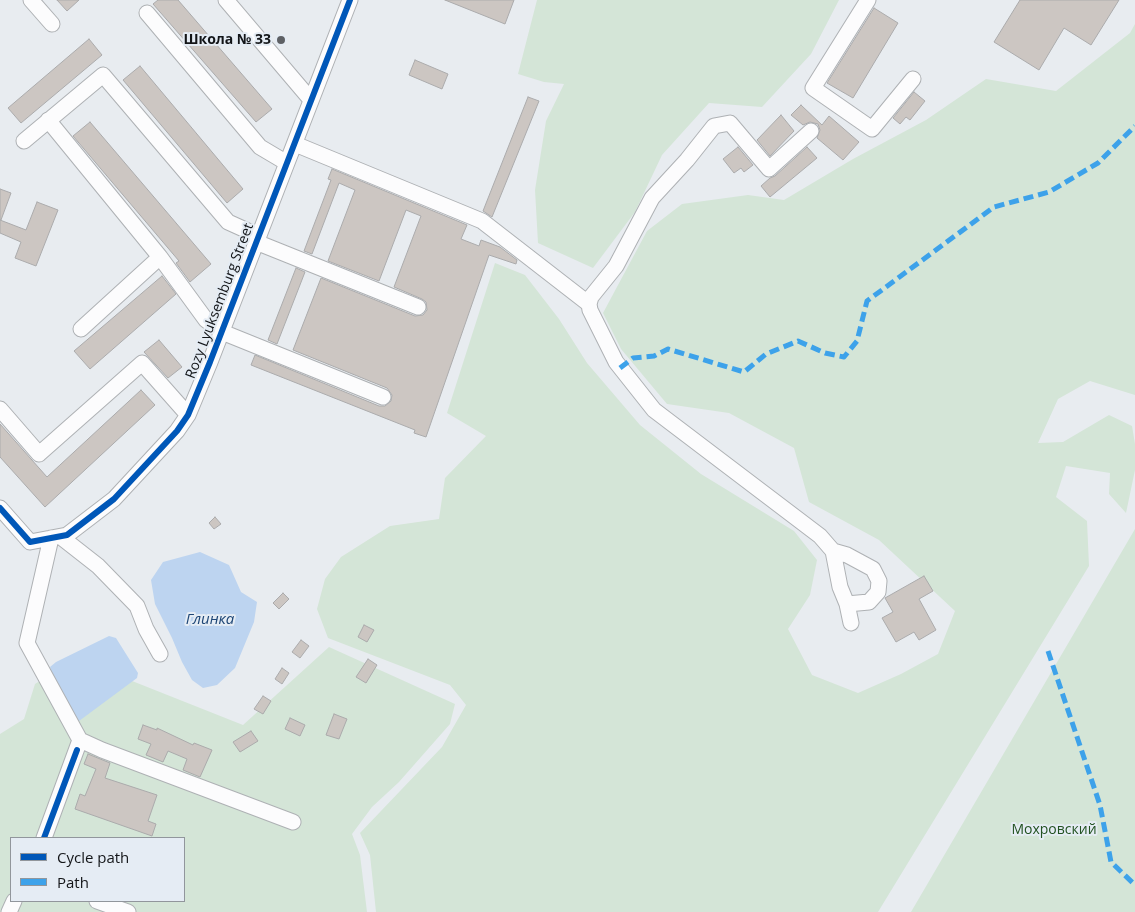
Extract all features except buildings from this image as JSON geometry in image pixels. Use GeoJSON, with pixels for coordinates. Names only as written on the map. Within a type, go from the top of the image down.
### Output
{"type":"FeatureCollection","features":[{"type":"Feature","properties":{"kind":"street"},"geometry":{"type":"LineString","coordinates":[[31,0],[52,24]]}},
{"type":"Feature","properties":{"kind":"street"},"geometry":{"type":"LineString","coordinates":[[226,0],[311,100]]}},
{"type":"Feature","properties":{"kind":"street","name":"Rozy Lyuksemburg Street"},"geometry":{"type":"LineString","coordinates":[[0,508],[30,542],[67,536],[114,499],[177,431],[188,415],[222,332],[350,0]]}},
{"type":"Feature","properties":{"kind":"street"},"geometry":{"type":"LineString","coordinates":[[868,0],[813,88],[872,129],[913,79]]}},
{"type":"Feature","properties":{"kind":"street"},"geometry":{"type":"LineString","coordinates":[[147,13],[260,147],[287,164]]}},
{"type":"Feature","properties":{"kind":"street"},"geometry":{"type":"LineString","coordinates":[[24,141],[103,75],[228,222],[258,239],[418,307]]}},
{"type":"Feature","properties":{"kind":"street"},"geometry":{"type":"LineString","coordinates":[[48,120],[160,257],[206,320],[222,332],[383,396]]}},
{"type":"Feature","properties":{"kind":"street"},"geometry":{"type":"LineString","coordinates":[[811,130],[769,169],[730,123],[714,126],[687,160],[652,198],[616,266],[591,297],[589,304],[590,310],[616,362],[654,410],[820,536],[833,550],[873,569],[878,581],[878,592],[870,602],[847,604]]}},
{"type":"Feature","properties":{"kind":"street"},"geometry":{"type":"LineString","coordinates":[[295,144],[482,221],[589,304]]}},
{"type":"Feature","properties":{"kind":"street"},"geometry":{"type":"LineString","coordinates":[[81,329],[160,257]]}},
{"type":"Feature","properties":{"kind":"street"},"geometry":{"type":"LineString","coordinates":[[0,409],[39,454],[142,363],[188,415]]}},
{"type":"Feature","properties":{"kind":"street"},"geometry":{"type":"LineString","coordinates":[[44,837],[79,745],[27,643],[56,537],[98,566],[138,606],[146,629],[160,654]]}},
{"type":"Feature","properties":{"kind":"street"},"geometry":{"type":"LineString","coordinates":[[833,550],[840,587],[847,604],[851,624]]}},
{"type":"Feature","properties":{"kind":"street"},"geometry":{"type":"LineString","coordinates":[[79,745],[102,750],[293,822]]}},
{"type":"Feature","properties":{"kind":"street"},"geometry":{"type":"LineString","coordinates":[[100,902],[128,912]]}},
{"type":"Feature","properties":{"kind":"green space"},"geometry":{"type":"Polygon","coordinates":[[[537,0],[839,0],[811,54],[762,107],[709,103],[662,155],[635,212],[593,268],[538,243],[535,190],[546,121],[564,84],[544,82],[518,74],[537,0]]]}},
{"type":"Feature","properties":{"kind":"green space"},"geometry":{"type":"Polygon","coordinates":[[[1135,24],[1135,395],[1090,381],[1058,399],[1038,443],[1063,442],[1109,415],[1132,426],[1135,444],[1135,470],[1126,513],[1109,494],[1110,473],[1066,466],[1056,497],[1087,521],[1089,566],[878,912],[376,912],[370,855],[360,833],[442,747],[466,705],[450,685],[328,638],[317,609],[325,579],[341,557],[390,526],[439,519],[445,478],[486,436],[447,413],[495,263],[525,275],[559,319],[587,363],[640,425],[701,474],[794,531],[817,560],[810,595],[788,629],[812,675],[858,693],[901,674],[938,654],[955,611],[879,540],[809,502],[794,448],[729,413],[667,404],[621,349],[603,313],[647,231],[682,204],[748,195],[784,200],[853,159],[926,120],[986,79],[1056,91],[1130,33],[1135,24]]]}},
{"type":"Feature","properties":{"kind":"green space","name":"Мохровский"},"geometry":{"type":"Polygon","coordinates":[[[1135,529],[1135,912],[911,912],[1135,529]]]}},
{"type":"Feature","properties":{"kind":"green space"},"geometry":{"type":"Polygon","coordinates":[[[329,647],[455,704],[450,724],[399,782],[372,807],[352,834],[360,855],[367,912],[0,912],[0,734],[24,719],[35,684],[78,656],[117,675],[243,725],[329,647]]]}},
{"type":"Feature","properties":{"kind":"water","name":"Глинка"},"geometry":{"type":"Polygon","coordinates":[[[200,552],[229,565],[241,592],[257,602],[254,622],[235,668],[217,685],[203,688],[192,680],[182,662],[155,604],[151,580],[163,562],[200,552]]]}},
{"type":"Feature","properties":{"kind":"water"},"geometry":{"type":"Polygon","coordinates":[[[109,636],[116,638],[138,673],[137,678],[79,721],[55,685],[50,667],[56,662],[109,636]]]}},
{"type":"Feature","properties":{"kind":"marked path"},"geometry":{"type":"LineString","coordinates":[[620,368],[633,358],[654,356],[668,349],[744,372],[766,354],[798,341],[825,353],[844,357],[857,341],[867,301],[994,207],[1049,192],[1098,163],[1135,126]]}},
{"type":"Feature","properties":{"kind":"marked path"},"geometry":{"type":"LineString","coordinates":[[1048,651],[1100,805],[1111,862],[1135,885]]}},
{"type":"Feature","properties":{"kind":"cycle path"},"geometry":{"type":"LineString","coordinates":[[0,508],[30,542],[67,535],[114,499],[177,431],[188,415],[210,362],[350,0]]}},
{"type":"Feature","properties":{"kind":"cycle path"},"geometry":{"type":"LineString","coordinates":[[44,837],[77,750]]}},
{"type":"Feature","properties":{"kind":"place","name":"Школа № 33"},"geometry":{"type":"Point","coordinates":[281,40]}}]}
